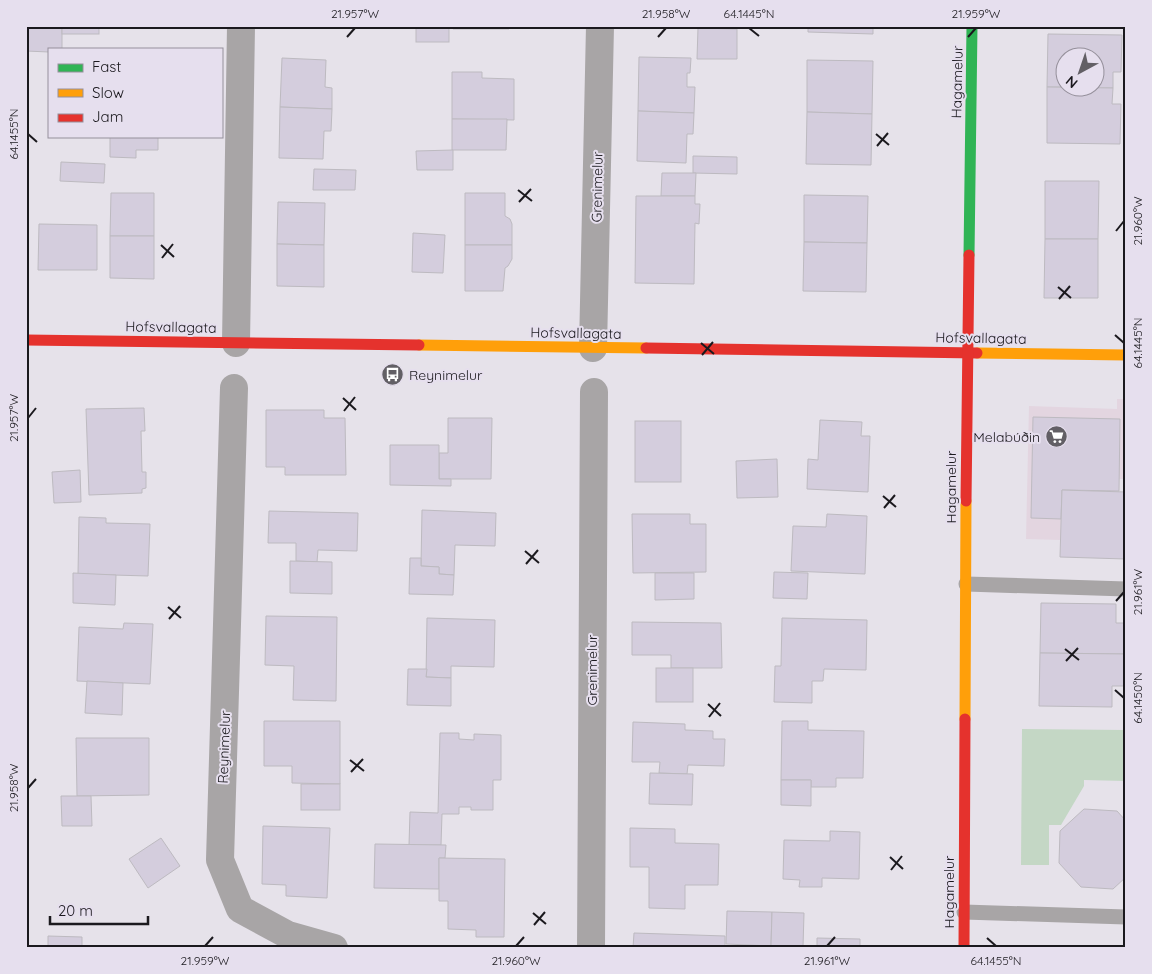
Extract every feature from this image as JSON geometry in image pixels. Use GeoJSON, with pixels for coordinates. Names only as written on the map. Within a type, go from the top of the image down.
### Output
{"type":"FeatureCollection","features":[{"type":"Feature","properties":{"kind":"street"},"geometry":{"type":"LineString","coordinates":[[236,343],[241,26]]}},
{"type":"Feature","properties":{"kind":"street","name":"Grenimelur"},"geometry":{"type":"LineString","coordinates":[[593,348],[600,26]]}},
{"type":"Feature","properties":{"kind":"street","name":"Hagamelur"},"geometry":{"type":"LineString","coordinates":[[964,948],[966,456],[972,26]]}},
{"type":"Feature","properties":{"kind":"street","name":"Hofsvallagata"},"geometry":{"type":"LineString","coordinates":[[26,340],[1126,355]]}},
{"type":"Feature","properties":{"kind":"street","name":"Reynimelur"},"geometry":{"type":"LineString","coordinates":[[234,388],[220,860],[240,909],[288,935],[334,948]]}},
{"type":"Feature","properties":{"kind":"street","name":"Grenimelur"},"geometry":{"type":"LineString","coordinates":[[591,948],[594,392]]}},
{"type":"Feature","properties":{"kind":"lane"},"geometry":{"type":"LineString","coordinates":[[966,584],[1126,589]]}},
{"type":"Feature","properties":{"kind":"lane"},"geometry":{"type":"LineString","coordinates":[[964,912],[1126,917]]}},
{"type":"Feature","properties":{"kind":"shaded area"},"geometry":{"type":"Polygon","coordinates":[[[1117,399],[1126,399],[1126,479],[1119,479],[1119,491],[1062,490],[1061,540],[1026,539],[1029,406],[1117,409],[1117,399]]]}},
{"type":"Feature","properties":{"kind":"green space"},"geometry":{"type":"Polygon","coordinates":[[[1022,729],[1126,730],[1126,781],[1084,780],[1084,786],[1061,825],[1049,825],[1049,865],[1021,865],[1022,729]]]}},
{"type":"Feature","properties":{"kind":"building"},"geometry":{"type":"Polygon","coordinates":[[[26,26],[62,26],[62,48],[48,48],[48,52],[26,51],[26,26]]]}},
{"type":"Feature","properties":{"kind":"building"},"geometry":{"type":"Polygon","coordinates":[[[62,26],[99,26],[99,34],[62,34],[62,26]]]}},
{"type":"Feature","properties":{"kind":"building"},"geometry":{"type":"Polygon","coordinates":[[[332,26],[332,27],[282,27],[332,26]]]}},
{"type":"Feature","properties":{"kind":"building"},"geometry":{"type":"Polygon","coordinates":[[[416,26],[449,26],[449,42],[416,42],[416,26]]]}},
{"type":"Feature","properties":{"kind":"building"},"geometry":{"type":"Polygon","coordinates":[[[453,26],[511,26],[509,29],[453,29],[453,26]]]}},
{"type":"Feature","properties":{"kind":"building"},"geometry":{"type":"Polygon","coordinates":[[[698,26],[698,28],[639,27],[698,26]]]}},
{"type":"Feature","properties":{"kind":"building"},"geometry":{"type":"Polygon","coordinates":[[[808,26],[873,26],[873,34],[808,32],[808,26]]]}},
{"type":"Feature","properties":{"kind":"building"},"geometry":{"type":"Polygon","coordinates":[[[698,28],[737,29],[737,59],[697,59],[698,28]]]}},
{"type":"Feature","properties":{"kind":"building"},"geometry":{"type":"Polygon","coordinates":[[[1048,34],[1122,35],[1121,72],[1113,72],[1113,88],[1104,88],[1104,48],[1054,48],[1054,87],[1047,87],[1048,34]]]}},
{"type":"Feature","properties":{"kind":"building"},"geometry":{"type":"Polygon","coordinates":[[[639,57],[691,58],[690,73],[687,73],[687,87],[695,87],[694,113],[638,111],[639,57]]]}},
{"type":"Feature","properties":{"kind":"building"},"geometry":{"type":"Polygon","coordinates":[[[282,58],[326,60],[325,87],[332,88],[332,109],[280,107],[282,58]]]}},
{"type":"Feature","properties":{"kind":"building"},"geometry":{"type":"Polygon","coordinates":[[[807,60],[873,61],[872,114],[807,112],[807,60]]]}},
{"type":"Feature","properties":{"kind":"building"},"geometry":{"type":"Polygon","coordinates":[[[452,72],[482,72],[482,78],[514,79],[514,120],[452,119],[452,72]]]}},
{"type":"Feature","properties":{"kind":"building"},"geometry":{"type":"Polygon","coordinates":[[[1047,87],[1054,87],[1054,98],[1104,98],[1104,88],[1113,88],[1112,104],[1121,104],[1120,144],[1047,143],[1047,87]]]}},
{"type":"Feature","properties":{"kind":"building"},"geometry":{"type":"Polygon","coordinates":[[[280,107],[332,109],[331,131],[324,131],[323,159],[279,158],[280,107]]]}},
{"type":"Feature","properties":{"kind":"building"},"geometry":{"type":"Polygon","coordinates":[[[638,111],[694,113],[693,134],[687,134],[686,163],[637,161],[638,111]]]}},
{"type":"Feature","properties":{"kind":"building"},"geometry":{"type":"Polygon","coordinates":[[[807,112],[872,114],[871,165],[806,164],[807,112]]]}},
{"type":"Feature","properties":{"kind":"building"},"geometry":{"type":"Polygon","coordinates":[[[452,119],[507,119],[506,150],[452,150],[452,119]]]}},
{"type":"Feature","properties":{"kind":"building"},"geometry":{"type":"Polygon","coordinates":[[[110,138],[158,138],[158,150],[136,150],[136,158],[110,157],[110,138]]]}},
{"type":"Feature","properties":{"kind":"building"},"geometry":{"type":"Polygon","coordinates":[[[453,150],[453,170],[417,170],[416,151],[453,150]]]}},
{"type":"Feature","properties":{"kind":"building"},"geometry":{"type":"Polygon","coordinates":[[[693,156],[737,157],[737,174],[693,173],[693,156]]]}},
{"type":"Feature","properties":{"kind":"building"},"geometry":{"type":"Polygon","coordinates":[[[61,162],[105,164],[104,183],[60,181],[61,162]]]}},
{"type":"Feature","properties":{"kind":"building"},"geometry":{"type":"Polygon","coordinates":[[[314,169],[356,170],[355,190],[313,190],[314,169]]]}},
{"type":"Feature","properties":{"kind":"building"},"geometry":{"type":"Polygon","coordinates":[[[662,173],[696,173],[695,196],[661,196],[662,173]]]}},
{"type":"Feature","properties":{"kind":"building"},"geometry":{"type":"Polygon","coordinates":[[[1045,181],[1099,181],[1098,239],[1045,239],[1045,181]]]}},
{"type":"Feature","properties":{"kind":"building"},"geometry":{"type":"Polygon","coordinates":[[[111,193],[154,193],[154,236],[110,236],[111,193]]]}},
{"type":"Feature","properties":{"kind":"building"},"geometry":{"type":"Polygon","coordinates":[[[465,193],[505,193],[505,216],[510,219],[512,224],[512,245],[465,245],[465,193]]]}},
{"type":"Feature","properties":{"kind":"building"},"geometry":{"type":"Polygon","coordinates":[[[804,195],[868,196],[867,243],[804,242],[804,195]]]}},
{"type":"Feature","properties":{"kind":"building"},"geometry":{"type":"Polygon","coordinates":[[[636,196],[695,196],[695,204],[700,204],[699,224],[695,223],[694,284],[635,283],[636,196]]]}},
{"type":"Feature","properties":{"kind":"building"},"geometry":{"type":"Polygon","coordinates":[[[278,202],[325,203],[324,245],[277,244],[278,202]]]}},
{"type":"Feature","properties":{"kind":"building"},"geometry":{"type":"Polygon","coordinates":[[[39,224],[97,225],[97,270],[38,270],[39,224]]]}},
{"type":"Feature","properties":{"kind":"building"},"geometry":{"type":"Polygon","coordinates":[[[413,233],[445,235],[443,273],[412,272],[413,233]]]}},
{"type":"Feature","properties":{"kind":"building"},"geometry":{"type":"Polygon","coordinates":[[[110,236],[154,236],[154,279],[110,278],[110,236]]]}},
{"type":"Feature","properties":{"kind":"building"},"geometry":{"type":"Polygon","coordinates":[[[1045,239],[1098,239],[1098,298],[1044,298],[1045,239]]]}},
{"type":"Feature","properties":{"kind":"building"},"geometry":{"type":"Polygon","coordinates":[[[804,242],[867,243],[866,292],[803,291],[804,242]]]}},
{"type":"Feature","properties":{"kind":"building"},"geometry":{"type":"Polygon","coordinates":[[[277,244],[324,245],[324,287],[277,286],[277,244]]]}},
{"type":"Feature","properties":{"kind":"building"},"geometry":{"type":"Polygon","coordinates":[[[465,245],[512,245],[512,259],[505,268],[503,291],[465,291],[465,245]]]}},
{"type":"Feature","properties":{"kind":"building"},"geometry":{"type":"Polygon","coordinates":[[[144,408],[145,431],[141,431],[142,472],[146,472],[146,488],[142,489],[142,493],[89,495],[86,409],[144,408]]]}},
{"type":"Feature","properties":{"kind":"building"},"geometry":{"type":"Polygon","coordinates":[[[266,410],[324,410],[324,418],[345,418],[346,475],[285,475],[285,467],[266,467],[266,410]]]}},
{"type":"Feature","properties":{"kind":"building"},"geometry":{"type":"Polygon","coordinates":[[[1033,417],[1120,419],[1119,491],[1062,490],[1061,519],[1031,518],[1033,417]]]}},
{"type":"Feature","properties":{"kind":"building"},"geometry":{"type":"Polygon","coordinates":[[[448,418],[492,418],[491,479],[439,479],[439,453],[448,453],[448,418]]]}},
{"type":"Feature","properties":{"kind":"building"},"geometry":{"type":"Polygon","coordinates":[[[820,420],[862,422],[861,436],[870,436],[868,492],[807,489],[808,459],[818,460],[820,420]]]}},
{"type":"Feature","properties":{"kind":"building"},"geometry":{"type":"Polygon","coordinates":[[[635,421],[681,421],[681,482],[635,482],[635,421]]]}},
{"type":"Feature","properties":{"kind":"building"},"geometry":{"type":"Polygon","coordinates":[[[390,445],[439,445],[439,479],[451,479],[451,486],[390,485],[390,445]]]}},
{"type":"Feature","properties":{"kind":"building"},"geometry":{"type":"Polygon","coordinates":[[[777,459],[778,497],[737,498],[736,461],[777,459]]]}},
{"type":"Feature","properties":{"kind":"building"},"geometry":{"type":"Polygon","coordinates":[[[80,470],[81,502],[54,503],[52,472],[80,470]]]}},
{"type":"Feature","properties":{"kind":"building"},"geometry":{"type":"Polygon","coordinates":[[[1062,490],[1126,492],[1126,559],[1060,557],[1062,490]]]}},
{"type":"Feature","properties":{"kind":"building"},"geometry":{"type":"Polygon","coordinates":[[[422,510],[496,513],[495,546],[455,545],[454,575],[439,574],[439,567],[421,566],[422,510]]]}},
{"type":"Feature","properties":{"kind":"building"},"geometry":{"type":"Polygon","coordinates":[[[269,511],[358,513],[357,551],[318,550],[317,562],[296,561],[296,543],[268,543],[269,511]]]}},
{"type":"Feature","properties":{"kind":"building"},"geometry":{"type":"Polygon","coordinates":[[[632,514],[690,514],[690,524],[706,524],[706,572],[633,573],[632,514]]]}},
{"type":"Feature","properties":{"kind":"building"},"geometry":{"type":"Polygon","coordinates":[[[827,514],[867,516],[865,574],[791,571],[793,526],[826,527],[827,514]]]}},
{"type":"Feature","properties":{"kind":"building"},"geometry":{"type":"Polygon","coordinates":[[[79,517],[106,518],[106,523],[150,524],[148,576],[78,574],[79,517]]]}},
{"type":"Feature","properties":{"kind":"building"},"geometry":{"type":"Polygon","coordinates":[[[410,558],[421,558],[421,566],[439,567],[439,574],[454,575],[453,595],[409,594],[410,558]]]}},
{"type":"Feature","properties":{"kind":"building"},"geometry":{"type":"Polygon","coordinates":[[[290,561],[332,562],[332,594],[290,593],[290,561]]]}},
{"type":"Feature","properties":{"kind":"building"},"geometry":{"type":"Polygon","coordinates":[[[774,572],[808,573],[807,599],[773,598],[774,572]]]}},
{"type":"Feature","properties":{"kind":"building"},"geometry":{"type":"Polygon","coordinates":[[[73,573],[116,575],[115,605],[73,603],[73,573]]]}},
{"type":"Feature","properties":{"kind":"building"},"geometry":{"type":"Polygon","coordinates":[[[655,573],[694,573],[694,599],[655,600],[655,573]]]}},
{"type":"Feature","properties":{"kind":"building"},"geometry":{"type":"Polygon","coordinates":[[[1041,603],[1116,604],[1116,623],[1126,623],[1126,654],[1040,653],[1041,603]]]}},
{"type":"Feature","properties":{"kind":"building"},"geometry":{"type":"Polygon","coordinates":[[[266,616],[337,617],[336,701],[293,700],[294,666],[265,665],[266,616]]]}},
{"type":"Feature","properties":{"kind":"building"},"geometry":{"type":"Polygon","coordinates":[[[427,618],[495,620],[494,667],[451,666],[451,678],[426,677],[427,618]]]}},
{"type":"Feature","properties":{"kind":"building"},"geometry":{"type":"Polygon","coordinates":[[[782,618],[867,620],[866,670],[824,669],[823,681],[812,681],[812,703],[774,702],[775,666],[781,666],[782,618]]]}},
{"type":"Feature","properties":{"kind":"building"},"geometry":{"type":"Polygon","coordinates":[[[632,622],[721,623],[722,668],[671,668],[671,655],[632,655],[632,622]]]}},
{"type":"Feature","properties":{"kind":"building"},"geometry":{"type":"Polygon","coordinates":[[[124,623],[153,624],[150,684],[77,681],[79,627],[123,629],[124,623]]]}},
{"type":"Feature","properties":{"kind":"building"},"geometry":{"type":"Polygon","coordinates":[[[1040,653],[1126,654],[1126,686],[1112,686],[1112,707],[1039,706],[1040,653]]]}},
{"type":"Feature","properties":{"kind":"building"},"geometry":{"type":"Polygon","coordinates":[[[656,668],[693,668],[693,702],[656,702],[656,668]]]}},
{"type":"Feature","properties":{"kind":"building"},"geometry":{"type":"Polygon","coordinates":[[[408,669],[427,669],[426,677],[451,678],[451,706],[407,705],[408,669]]]}},
{"type":"Feature","properties":{"kind":"building"},"geometry":{"type":"Polygon","coordinates":[[[87,681],[123,683],[122,715],[85,713],[87,681]]]}},
{"type":"Feature","properties":{"kind":"building"},"geometry":{"type":"Polygon","coordinates":[[[264,721],[340,721],[340,784],[292,783],[292,766],[264,766],[264,721]]]}},
{"type":"Feature","properties":{"kind":"building"},"geometry":{"type":"Polygon","coordinates":[[[782,721],[808,721],[808,730],[864,731],[863,778],[836,778],[836,787],[811,787],[811,780],[781,780],[782,721]]]}},
{"type":"Feature","properties":{"kind":"building"},"geometry":{"type":"Polygon","coordinates":[[[633,722],[685,724],[685,730],[713,731],[713,739],[725,739],[724,766],[688,765],[687,774],[659,773],[660,762],[632,762],[633,722]]]}},
{"type":"Feature","properties":{"kind":"building"},"geometry":{"type":"Polygon","coordinates":[[[440,733],[459,733],[459,739],[474,740],[474,734],[501,735],[501,780],[493,780],[493,810],[471,810],[471,807],[459,807],[459,814],[442,814],[441,845],[409,845],[410,812],[438,813],[440,733]]]}},
{"type":"Feature","properties":{"kind":"building"},"geometry":{"type":"Polygon","coordinates":[[[76,738],[149,738],[149,795],[77,796],[76,738]]]}},
{"type":"Feature","properties":{"kind":"building"},"geometry":{"type":"Polygon","coordinates":[[[650,773],[693,774],[692,805],[649,804],[650,773]]]}},
{"type":"Feature","properties":{"kind":"building"},"geometry":{"type":"Polygon","coordinates":[[[781,780],[811,780],[811,806],[781,805],[781,780]]]}},
{"type":"Feature","properties":{"kind":"building"},"geometry":{"type":"Polygon","coordinates":[[[301,784],[340,784],[340,810],[301,810],[301,784]]]}},
{"type":"Feature","properties":{"kind":"building"},"geometry":{"type":"Polygon","coordinates":[[[61,796],[91,796],[92,826],[62,826],[61,796]]]}},
{"type":"Feature","properties":{"kind":"building"},"geometry":{"type":"Polygon","coordinates":[[[1084,809],[1117,811],[1126,821],[1126,877],[1113,889],[1081,887],[1059,863],[1060,831],[1084,809]]]}},
{"type":"Feature","properties":{"kind":"building"},"geometry":{"type":"Polygon","coordinates":[[[263,826],[330,828],[327,898],[286,896],[286,885],[262,884],[263,826]]]}},
{"type":"Feature","properties":{"kind":"building"},"geometry":{"type":"Polygon","coordinates":[[[630,828],[675,829],[675,843],[719,844],[718,885],[685,885],[685,909],[649,908],[649,867],[630,867],[630,828]]]}},
{"type":"Feature","properties":{"kind":"building"},"geometry":{"type":"Polygon","coordinates":[[[830,831],[860,832],[859,879],[822,878],[822,887],[799,887],[800,880],[783,879],[784,840],[830,841],[830,831]]]}},
{"type":"Feature","properties":{"kind":"building"},"geometry":{"type":"Polygon","coordinates":[[[161,838],[180,866],[148,888],[129,859],[161,838]]]}},
{"type":"Feature","properties":{"kind":"building"},"geometry":{"type":"Polygon","coordinates":[[[375,844],[446,845],[445,858],[439,858],[439,889],[374,888],[375,844]]]}},
{"type":"Feature","properties":{"kind":"building"},"geometry":{"type":"Polygon","coordinates":[[[439,858],[505,859],[504,937],[476,937],[476,930],[448,929],[448,901],[439,901],[439,858]]]}},
{"type":"Feature","properties":{"kind":"building"},"geometry":{"type":"Polygon","coordinates":[[[727,911],[772,912],[771,946],[726,944],[727,911]]]}},
{"type":"Feature","properties":{"kind":"building"},"geometry":{"type":"Polygon","coordinates":[[[772,912],[804,913],[803,947],[771,946],[772,912]]]}},
{"type":"Feature","properties":{"kind":"building"},"geometry":{"type":"Polygon","coordinates":[[[634,933],[725,936],[725,948],[633,948],[634,933]]]}},
{"type":"Feature","properties":{"kind":"building"},"geometry":{"type":"Polygon","coordinates":[[[48,936],[82,937],[82,948],[48,948],[48,936]]]}},
{"type":"Feature","properties":{"kind":"building"},"geometry":{"type":"Polygon","coordinates":[[[817,938],[860,939],[860,948],[817,948],[817,938]]]}},
{"type":"Feature","properties":{"kind":"traffic: fast"},"geometry":{"type":"LineString","coordinates":[[969,255],[972,26]]}},
{"type":"Feature","properties":{"kind":"traffic: slow"},"geometry":{"type":"LineString","coordinates":[[419,345],[646,348]]}},
{"type":"Feature","properties":{"kind":"traffic: slow"},"geometry":{"type":"LineString","coordinates":[[977,353],[1126,355]]}},
{"type":"Feature","properties":{"kind":"traffic: slow"},"geometry":{"type":"LineString","coordinates":[[965,719],[966,501]]}},
{"type":"Feature","properties":{"kind":"traffic: jam"},"geometry":{"type":"LineString","coordinates":[[966,501],[969,255]]}},
{"type":"Feature","properties":{"kind":"traffic: jam"},"geometry":{"type":"LineString","coordinates":[[26,340],[419,345]]}},
{"type":"Feature","properties":{"kind":"traffic: jam"},"geometry":{"type":"LineString","coordinates":[[646,348],[977,353]]}},
{"type":"Feature","properties":{"kind":"traffic: jam"},"geometry":{"type":"LineString","coordinates":[[964,948],[965,719]]}},
{"type":"Feature","properties":{"kind":"place","name":"Reynimelur"},"geometry":{"type":"Point","coordinates":[393,375]}},
{"type":"Feature","properties":{"kind":"place","name":"Melabúðin"},"geometry":{"type":"Point","coordinates":[1056,437]}}]}
